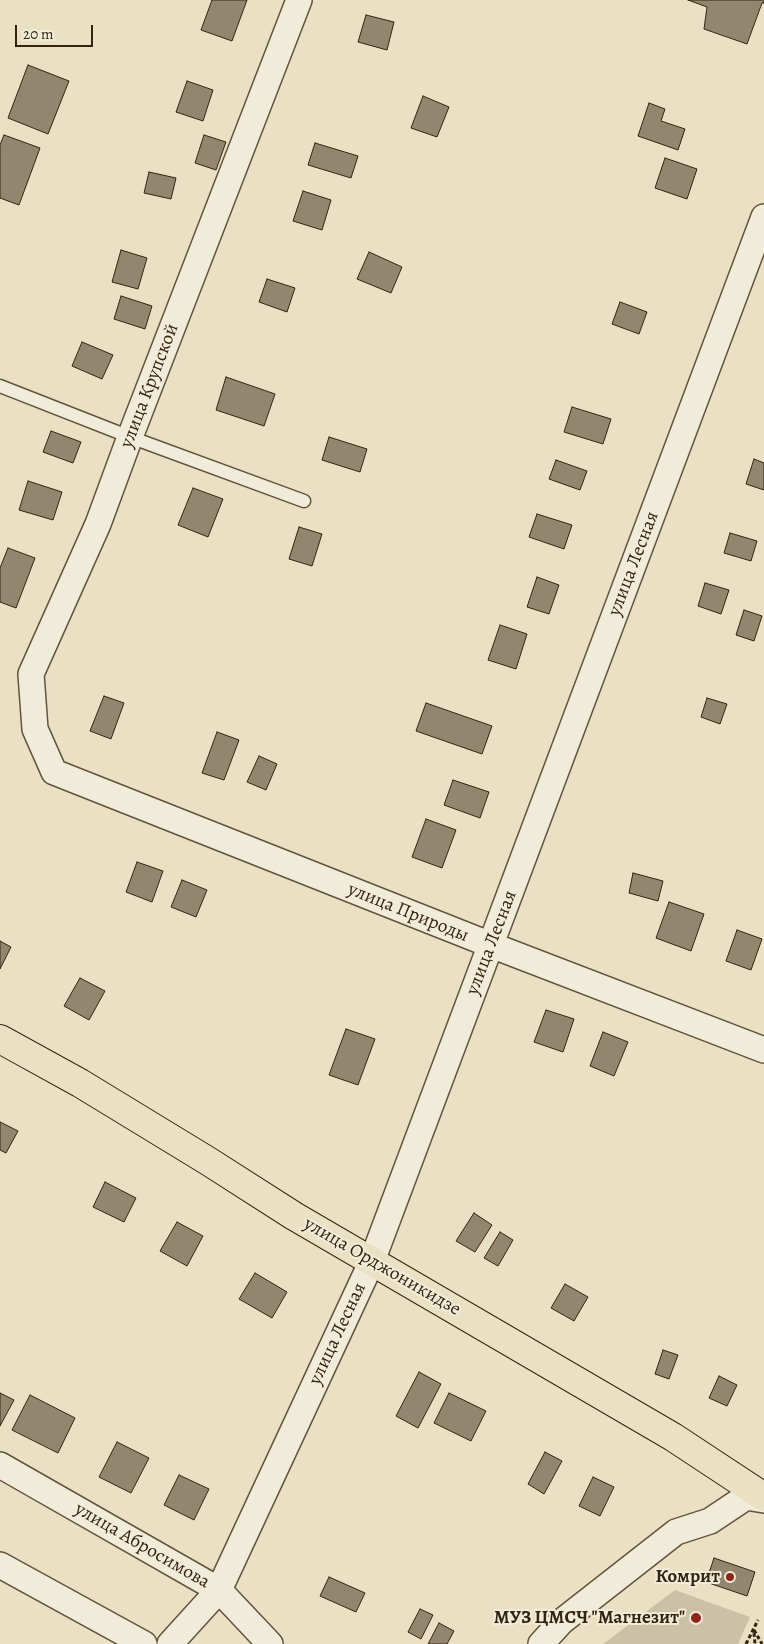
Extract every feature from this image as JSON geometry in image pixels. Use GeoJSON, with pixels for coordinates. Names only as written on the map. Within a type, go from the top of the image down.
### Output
{"type":"FeatureCollection","features":[{"type":"Feature","properties":{"kind":"main road","name":"улица Орджоникидзе"},"geometry":{"type":"LineString","coordinates":[[0,1039],[80,1084],[208,1161],[294,1216],[673,1437],[764,1498]]}},
{"type":"Feature","properties":{"kind":"street","name":"улица Крупской"},"geometry":{"type":"LineString","coordinates":[[54,772],[35,729],[31,674],[98,524],[299,0]]}},
{"type":"Feature","properties":{"kind":"street","name":"улица Лесная"},"geometry":{"type":"LineString","coordinates":[[170,1644],[219,1590],[372,1261],[764,217]]}},
{"type":"Feature","properties":{"kind":"street","name":"улица Природы"},"geometry":{"type":"LineString","coordinates":[[54,772],[491,945],[764,1050]]}},
{"type":"Feature","properties":{"kind":"street","name":"улица Абросимова"},"geometry":{"type":"LineString","coordinates":[[0,1465],[219,1590],[270,1644]]}},
{"type":"Feature","properties":{"kind":"street"},"geometry":{"type":"LineString","coordinates":[[541,1644],[560,1622],[676,1532],[710,1521],[746,1497],[764,1498]]}},
{"type":"Feature","properties":{"kind":"street"},"geometry":{"type":"LineString","coordinates":[[0,1566],[144,1644]]}},
{"type":"Feature","properties":{"kind":"lane"},"geometry":{"type":"LineString","coordinates":[[0,386],[130,437],[304,501]]}},
{"type":"Feature","properties":{"kind":"path"},"geometry":{"type":"LineString","coordinates":[[746,1644],[758,1620]]}},
{"type":"Feature","properties":{"kind":"path"},"geometry":{"type":"LineString","coordinates":[[753,1630],[755,1644]]}},
{"type":"Feature","properties":{"kind":"path"},"geometry":{"type":"LineString","coordinates":[[753,1630],[762,1644]]}},
{"type":"Feature","properties":{"kind":"shaded area","name":"МУЗ ЦМСЧ \"Магнезит\""},"geometry":{"type":"Polygon","coordinates":[[[675,1590],[750,1617],[738,1644],[603,1644],[675,1590]]]}},
{"type":"Feature","properties":{"kind":"building"},"geometry":{"type":"Polygon","coordinates":[[[212,0],[247,0],[232,41],[201,30],[212,0]]]}},
{"type":"Feature","properties":{"kind":"building"},"geometry":{"type":"Polygon","coordinates":[[[688,0],[764,0],[764,3],[762,3],[747,44],[704,29],[707,7],[688,0]]]}},
{"type":"Feature","properties":{"kind":"building"},"geometry":{"type":"Polygon","coordinates":[[[366,15],[394,22],[387,50],[358,42],[366,15]]]}},
{"type":"Feature","properties":{"kind":"building"},"geometry":{"type":"Polygon","coordinates":[[[28,65],[69,81],[48,134],[8,118],[28,65]]]}},
{"type":"Feature","properties":{"kind":"building"},"geometry":{"type":"Polygon","coordinates":[[[187,81],[213,90],[203,121],[176,112],[187,81]]]}},
{"type":"Feature","properties":{"kind":"building"},"geometry":{"type":"Polygon","coordinates":[[[423,96],[449,107],[437,137],[411,128],[423,96]]]}},
{"type":"Feature","properties":{"kind":"building"},"geometry":{"type":"Polygon","coordinates":[[[649,103],[665,109],[661,121],[685,129],[678,150],[638,136],[649,103]]]}},
{"type":"Feature","properties":{"kind":"building"},"geometry":{"type":"Polygon","coordinates":[[[4,135],[40,148],[19,205],[0,198],[0,145],[4,135]]]}},
{"type":"Feature","properties":{"kind":"building"},"geometry":{"type":"Polygon","coordinates":[[[204,135],[226,142],[216,170],[195,163],[204,135]]]}},
{"type":"Feature","properties":{"kind":"building"},"geometry":{"type":"Polygon","coordinates":[[[315,143],[358,156],[351,178],[308,165],[315,143]]]}},
{"type":"Feature","properties":{"kind":"building"},"geometry":{"type":"Polygon","coordinates":[[[665,158],[697,169],[687,199],[655,188],[665,158]]]}},
{"type":"Feature","properties":{"kind":"building"},"geometry":{"type":"Polygon","coordinates":[[[149,172],[176,178],[171,199],[144,193],[149,172]]]}},
{"type":"Feature","properties":{"kind":"building"},"geometry":{"type":"Polygon","coordinates":[[[303,191],[331,200],[322,230],[293,221],[303,191]]]}},
{"type":"Feature","properties":{"kind":"building"},"geometry":{"type":"Polygon","coordinates":[[[121,250],[147,258],[138,289],[112,282],[121,250]]]}},
{"type":"Feature","properties":{"kind":"building"},"geometry":{"type":"Polygon","coordinates":[[[369,252],[402,267],[391,293],[357,279],[369,252]]]}},
{"type":"Feature","properties":{"kind":"building"},"geometry":{"type":"Polygon","coordinates":[[[267,279],[295,288],[287,312],[259,302],[267,279]]]}},
{"type":"Feature","properties":{"kind":"building"},"geometry":{"type":"Polygon","coordinates":[[[121,296],[152,306],[145,329],[114,319],[121,296]]]}},
{"type":"Feature","properties":{"kind":"building"},"geometry":{"type":"Polygon","coordinates":[[[620,302],[647,312],[639,334],[612,324],[620,302]]]}},
{"type":"Feature","properties":{"kind":"building"},"geometry":{"type":"Polygon","coordinates":[[[82,342],[113,355],[102,379],[72,366],[82,342]]]}},
{"type":"Feature","properties":{"kind":"building"},"geometry":{"type":"Polygon","coordinates":[[[226,377],[275,394],[264,426],[216,410],[226,377]]]}},
{"type":"Feature","properties":{"kind":"building"},"geometry":{"type":"Polygon","coordinates":[[[572,407],[611,419],[603,444],[564,432],[572,407]]]}},
{"type":"Feature","properties":{"kind":"building"},"geometry":{"type":"Polygon","coordinates":[[[51,431],[81,442],[73,463],[43,452],[51,431]]]}},
{"type":"Feature","properties":{"kind":"building"},"geometry":{"type":"Polygon","coordinates":[[[329,437],[367,449],[360,472],[322,460],[329,437]]]}},
{"type":"Feature","properties":{"kind":"building"},"geometry":{"type":"Polygon","coordinates":[[[754,459],[764,463],[764,490],[746,484],[754,459]]]}},
{"type":"Feature","properties":{"kind":"building"},"geometry":{"type":"Polygon","coordinates":[[[556,460],[587,471],[580,490],[549,479],[556,460]]]}},
{"type":"Feature","properties":{"kind":"building"},"geometry":{"type":"Polygon","coordinates":[[[28,481],[62,492],[53,520],[19,510],[28,481]]]}},
{"type":"Feature","properties":{"kind":"building"},"geometry":{"type":"Polygon","coordinates":[[[193,488],[223,499],[208,537],[178,525],[193,488]]]}},
{"type":"Feature","properties":{"kind":"building"},"geometry":{"type":"Polygon","coordinates":[[[537,514],[572,525],[564,549],[529,537],[537,514]]]}},
{"type":"Feature","properties":{"kind":"building"},"geometry":{"type":"Polygon","coordinates":[[[299,527],[322,534],[312,566],[289,559],[299,527]]]}},
{"type":"Feature","properties":{"kind":"building"},"geometry":{"type":"Polygon","coordinates":[[[730,533],[757,541],[751,561],[724,553],[730,533]]]}},
{"type":"Feature","properties":{"kind":"building"},"geometry":{"type":"Polygon","coordinates":[[[8,548],[35,558],[16,608],[0,602],[0,568],[8,548]]]}},
{"type":"Feature","properties":{"kind":"building"},"geometry":{"type":"Polygon","coordinates":[[[537,577],[559,585],[549,614],[527,607],[537,577]]]}},
{"type":"Feature","properties":{"kind":"building"},"geometry":{"type":"Polygon","coordinates":[[[705,583],[729,590],[721,614],[698,606],[705,583]]]}},
{"type":"Feature","properties":{"kind":"building"},"geometry":{"type":"Polygon","coordinates":[[[744,610],[762,616],[754,641],[736,635],[744,610]]]}},
{"type":"Feature","properties":{"kind":"building"},"geometry":{"type":"Polygon","coordinates":[[[500,625],[527,634],[516,669],[488,660],[500,625]]]}},
{"type":"Feature","properties":{"kind":"building"},"geometry":{"type":"Polygon","coordinates":[[[104,696],[124,703],[111,739],[90,731],[104,696]]]}},
{"type":"Feature","properties":{"kind":"building"},"geometry":{"type":"Polygon","coordinates":[[[707,698],[727,704],[720,724],[701,717],[707,698]]]}},
{"type":"Feature","properties":{"kind":"building"},"geometry":{"type":"Polygon","coordinates":[[[426,703],[492,726],[482,754],[416,731],[426,703]]]}},
{"type":"Feature","properties":{"kind":"building"},"geometry":{"type":"Polygon","coordinates":[[[217,732],[239,740],[224,780],[202,773],[217,732]]]}},
{"type":"Feature","properties":{"kind":"building"},"geometry":{"type":"Polygon","coordinates":[[[259,756],[277,764],[266,790],[247,782],[259,756]]]}},
{"type":"Feature","properties":{"kind":"building"},"geometry":{"type":"Polygon","coordinates":[[[453,780],[489,792],[480,818],[444,805],[453,780]]]}},
{"type":"Feature","properties":{"kind":"building"},"geometry":{"type":"Polygon","coordinates":[[[426,819],[456,830],[442,868],[412,857],[426,819]]]}},
{"type":"Feature","properties":{"kind":"building"},"geometry":{"type":"Polygon","coordinates":[[[137,862],[163,871],[152,902],[126,892],[137,862]]]}},
{"type":"Feature","properties":{"kind":"building"},"geometry":{"type":"Polygon","coordinates":[[[633,873],[663,881],[658,901],[629,893],[633,873]]]}},
{"type":"Feature","properties":{"kind":"building"},"geometry":{"type":"Polygon","coordinates":[[[182,880],[207,890],[196,917],[171,907],[182,880]]]}},
{"type":"Feature","properties":{"kind":"building"},"geometry":{"type":"Polygon","coordinates":[[[669,902],[704,914],[691,951],[656,938],[669,902]]]}},
{"type":"Feature","properties":{"kind":"building"},"geometry":{"type":"Polygon","coordinates":[[[737,930],[762,939],[751,970],[726,961],[737,930]]]}},
{"type":"Feature","properties":{"kind":"building"},"geometry":{"type":"Polygon","coordinates":[[[0,941],[11,947],[0,969],[0,941]]]}},
{"type":"Feature","properties":{"kind":"building"},"geometry":{"type":"Polygon","coordinates":[[[80,978],[105,991],[89,1020],[64,1006],[80,978]]]}},
{"type":"Feature","properties":{"kind":"building"},"geometry":{"type":"Polygon","coordinates":[[[546,1010],[574,1019],[563,1052],[534,1042],[546,1010]]]}},
{"type":"Feature","properties":{"kind":"building"},"geometry":{"type":"Polygon","coordinates":[[[346,1029],[375,1039],[358,1085],[329,1075],[346,1029]]]}},
{"type":"Feature","properties":{"kind":"building"},"geometry":{"type":"Polygon","coordinates":[[[603,1032],[628,1042],[614,1076],[590,1066],[603,1032]]]}},
{"type":"Feature","properties":{"kind":"building"},"geometry":{"type":"Polygon","coordinates":[[[0,1122],[18,1131],[6,1153],[0,1150],[0,1122]]]}},
{"type":"Feature","properties":{"kind":"building"},"geometry":{"type":"Polygon","coordinates":[[[105,1182],[136,1198],[124,1222],[93,1207],[105,1182]]]}},
{"type":"Feature","properties":{"kind":"building"},"geometry":{"type":"Polygon","coordinates":[[[474,1213],[492,1225],[475,1252],[456,1241],[474,1213]]]}},
{"type":"Feature","properties":{"kind":"building"},"geometry":{"type":"Polygon","coordinates":[[[177,1222],[203,1236],[187,1266],[160,1251],[177,1222]]]}},
{"type":"Feature","properties":{"kind":"building"},"geometry":{"type":"Polygon","coordinates":[[[500,1232],[513,1240],[498,1266],[484,1258],[500,1232]]]}},
{"type":"Feature","properties":{"kind":"building"},"geometry":{"type":"Polygon","coordinates":[[[255,1273],[287,1292],[272,1318],[239,1299],[255,1273]]]}},
{"type":"Feature","properties":{"kind":"building"},"geometry":{"type":"Polygon","coordinates":[[[565,1284],[588,1297],[574,1321],[551,1308],[565,1284]]]}},
{"type":"Feature","properties":{"kind":"building"},"geometry":{"type":"Polygon","coordinates":[[[663,1350],[678,1355],[669,1379],[655,1374],[663,1350]]]}},
{"type":"Feature","properties":{"kind":"building"},"geometry":{"type":"Polygon","coordinates":[[[419,1372],[441,1384],[418,1428],[396,1416],[419,1372]]]}},
{"type":"Feature","properties":{"kind":"building"},"geometry":{"type":"Polygon","coordinates":[[[719,1376],[737,1385],[727,1406],[709,1398],[719,1376]]]}},
{"type":"Feature","properties":{"kind":"building"},"geometry":{"type":"Polygon","coordinates":[[[0,1393],[14,1400],[0,1426],[0,1393]]]}},
{"type":"Feature","properties":{"kind":"building"},"geometry":{"type":"Polygon","coordinates":[[[449,1393],[486,1411],[471,1441],[434,1423],[449,1393]]]}},
{"type":"Feature","properties":{"kind":"building"},"geometry":{"type":"Polygon","coordinates":[[[30,1395],[75,1418],[58,1453],[12,1430],[30,1395]]]}},
{"type":"Feature","properties":{"kind":"building"},"geometry":{"type":"Polygon","coordinates":[[[117,1442],[149,1458],[131,1493],[99,1477],[117,1442]]]}},
{"type":"Feature","properties":{"kind":"building"},"geometry":{"type":"Polygon","coordinates":[[[545,1452],[562,1461],[544,1494],[528,1484],[545,1452]]]}},
{"type":"Feature","properties":{"kind":"building"},"geometry":{"type":"Polygon","coordinates":[[[179,1475],[209,1489],[194,1520],[164,1505],[179,1475]]]}},
{"type":"Feature","properties":{"kind":"building"},"geometry":{"type":"Polygon","coordinates":[[[593,1477],[614,1487],[600,1516],[579,1506],[593,1477]]]}},
{"type":"Feature","properties":{"kind":"building","name":"Комрит"},"geometry":{"type":"Polygon","coordinates":[[[714,1558],[755,1572],[747,1596],[706,1582],[714,1558]]]}},
{"type":"Feature","properties":{"kind":"building"},"geometry":{"type":"Polygon","coordinates":[[[329,1577],[365,1593],[356,1612],[320,1596],[329,1577]]]}},
{"type":"Feature","properties":{"kind":"building"},"geometry":{"type":"Polygon","coordinates":[[[420,1609],[433,1615],[421,1639],[408,1632],[420,1609]]]}},
{"type":"Feature","properties":{"kind":"building"},"geometry":{"type":"Polygon","coordinates":[[[439,1623],[454,1631],[447,1644],[428,1644],[439,1623]]]}},
{"type":"Feature","properties":{"kind":"place","name":"Комрит"},"geometry":{"type":"Point","coordinates":[730,1577]}},
{"type":"Feature","properties":{"kind":"place","name":"МУЗ ЦМСЧ \"Магнезит\""},"geometry":{"type":"Point","coordinates":[696,1618]}}]}
